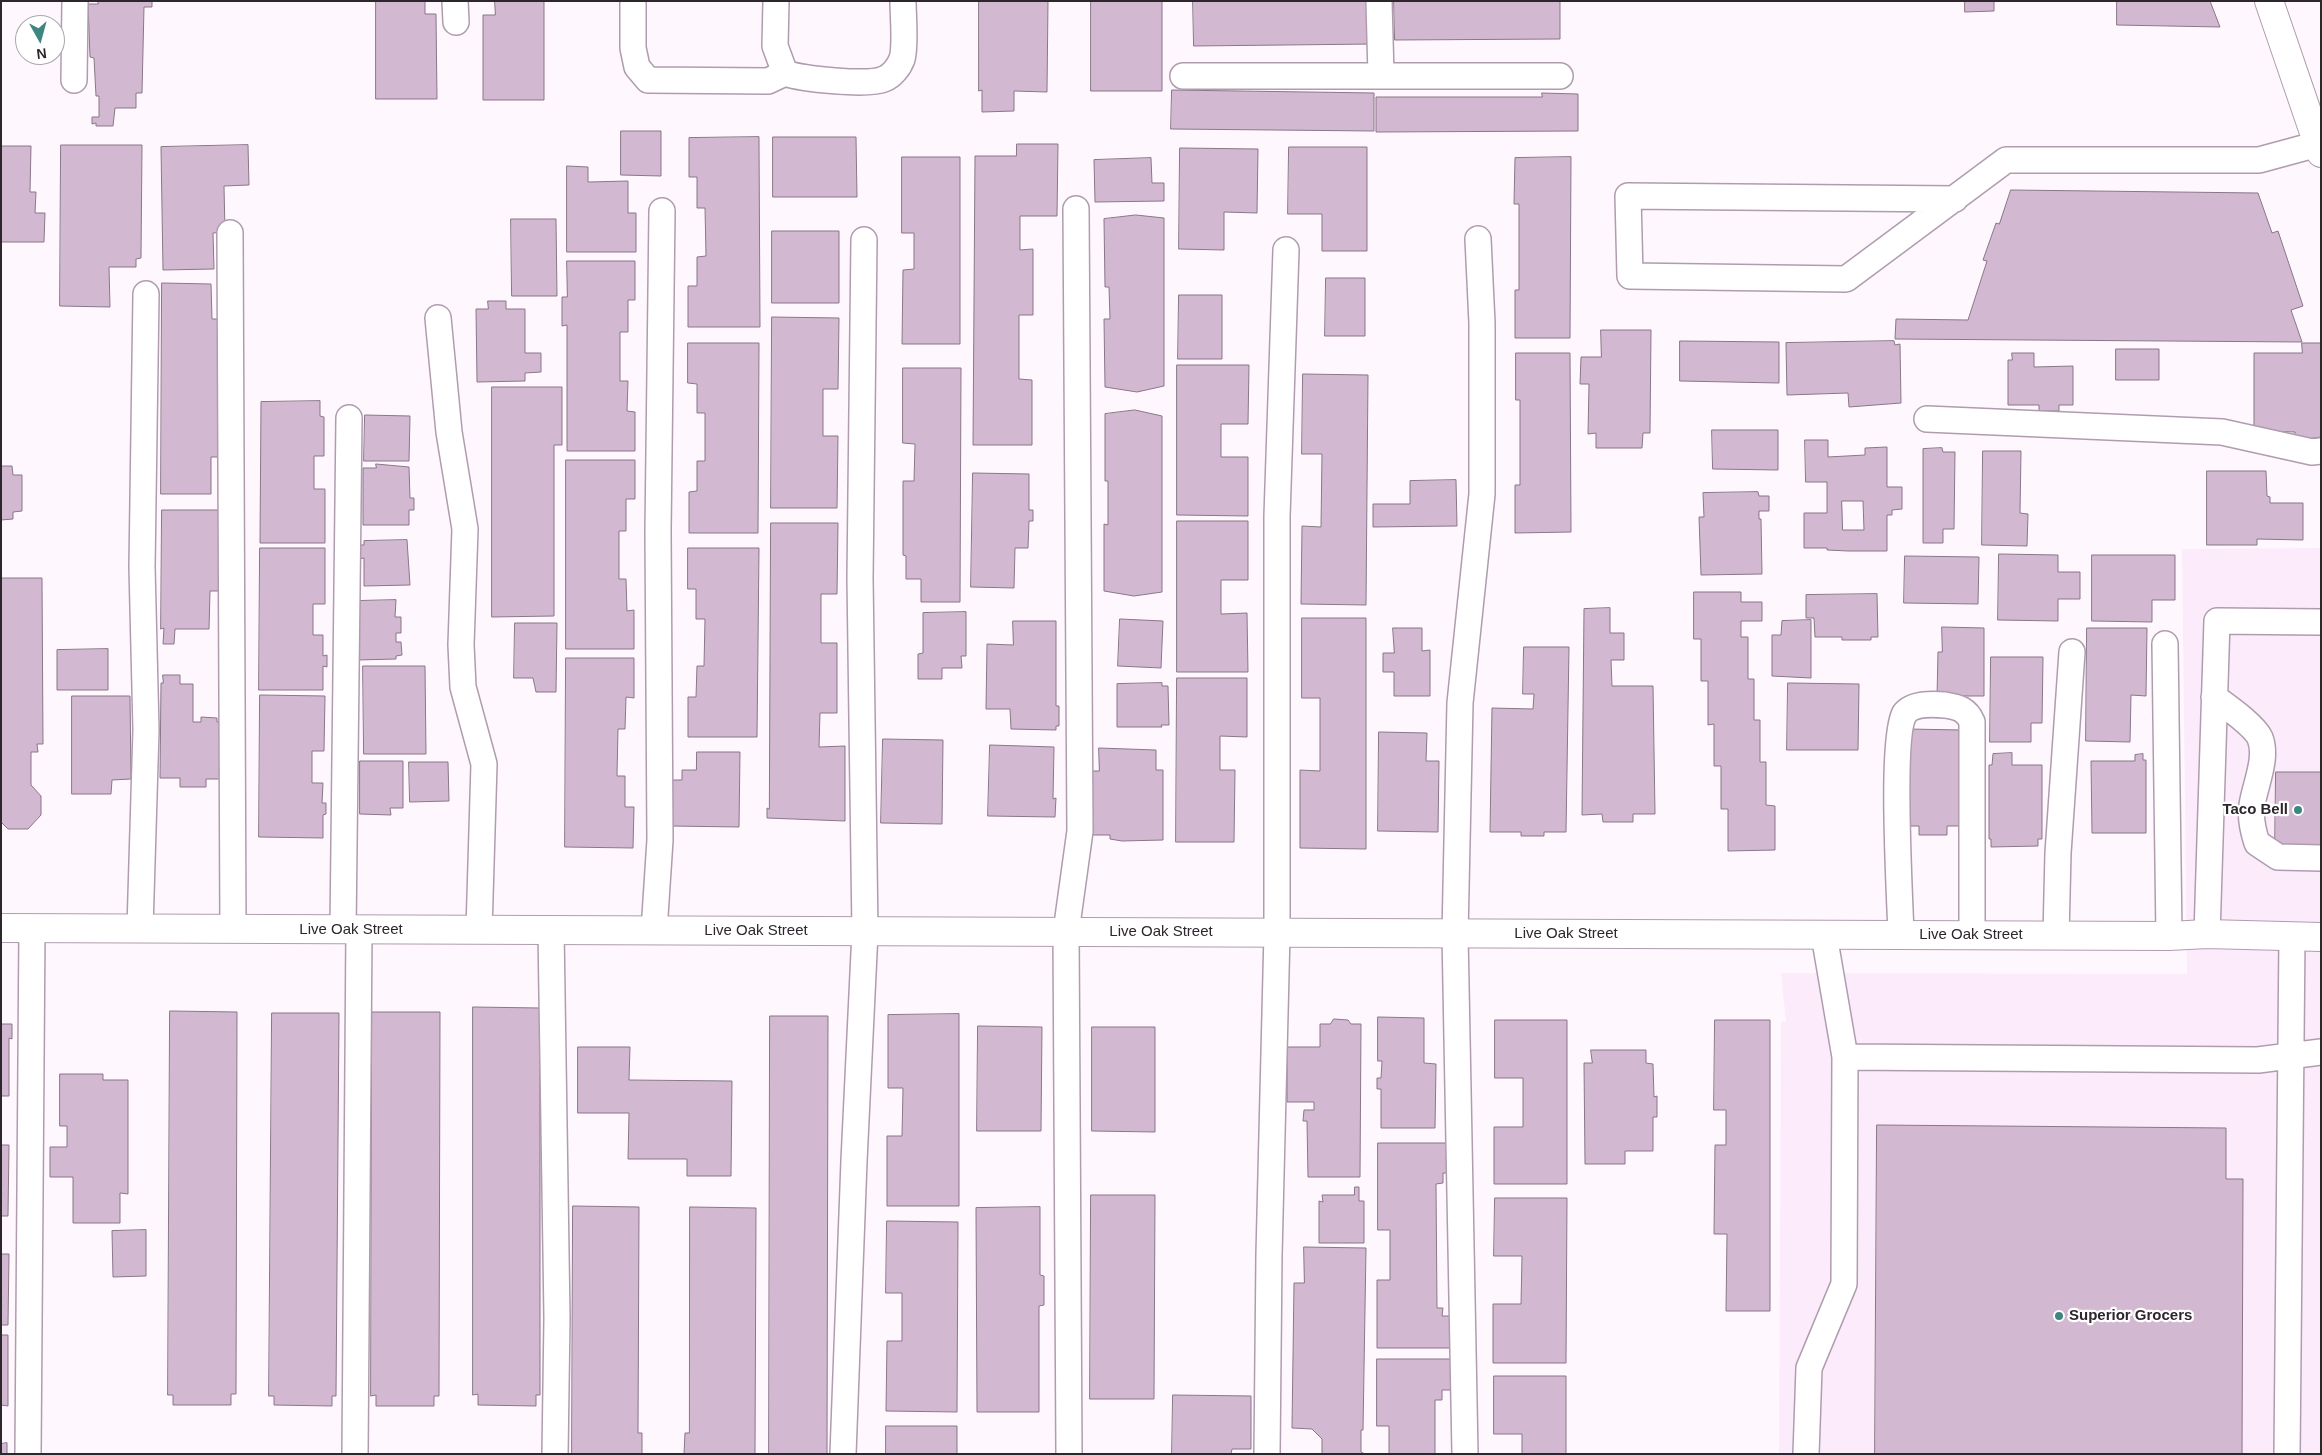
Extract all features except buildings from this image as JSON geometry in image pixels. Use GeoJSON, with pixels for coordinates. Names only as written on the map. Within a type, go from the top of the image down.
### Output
{"type":"FeatureCollection","features":[{"type":"Feature","properties":{"kind":"street"},"geometry":{"type":"LineString","coordinates":[[2269,1],[2319,148]]}},
{"type":"Feature","properties":{"kind":"street","name":"Live Oak Street"},"geometry":{"type":"LineString","coordinates":[[1,928],[1972,936],[2169,936],[2208,934],[2321,937]]}},
{"type":"Feature","properties":{"kind":"lane"},"geometry":{"type":"LineString","coordinates":[[74,1],[74,80]]}},
{"type":"Feature","properties":{"kind":"lane"},"geometry":{"type":"LineString","coordinates":[[633,1],[633,48],[637,67],[648,80],[768,81],[785,73],[802,78],[884,80],[894,72],[902,58],[903,1]]}},
{"type":"Feature","properties":{"kind":"lane"},"geometry":{"type":"LineString","coordinates":[[776,1],[775,46],[785,73]]}},
{"type":"Feature","properties":{"kind":"lane"},"geometry":{"type":"LineString","coordinates":[[1379,1],[1381,76]]}},
{"type":"Feature","properties":{"kind":"lane"},"geometry":{"type":"LineString","coordinates":[[1183,76],[1560,76]]}},
{"type":"Feature","properties":{"kind":"lane"},"geometry":{"type":"LineString","coordinates":[[1955,199],[1628,196],[1630,276],[1846,279],[1955,199],[2006,160],[2259,160],[2319,148]]}},
{"type":"Feature","properties":{"kind":"lane"},"geometry":{"type":"LineString","coordinates":[[1069,1454],[1066,932],[1080,832],[1076,209]]}},
{"type":"Feature","properties":{"kind":"lane"},"geometry":{"type":"LineString","coordinates":[[654,931],[660,840],[658,521],[662,211]]}},
{"type":"Feature","properties":{"kind":"lane"},"geometry":{"type":"LineString","coordinates":[[230,233],[233,929]]}},
{"type":"Feature","properties":{"kind":"lane"},"geometry":{"type":"LineString","coordinates":[[844,1454],[854,1161],[865,932],[860,578],[864,240]]}},
{"type":"Feature","properties":{"kind":"lane"},"geometry":{"type":"LineString","coordinates":[[1465,1454],[1455,934],[1460,702],[1482,494],[1482,323],[1478,240]]}},
{"type":"Feature","properties":{"kind":"lane"},"geometry":{"type":"LineString","coordinates":[[1267,1454],[1269,1245],[1277,933],[1278,516],[1286,250]]}},
{"type":"Feature","properties":{"kind":"lane"},"geometry":{"type":"LineString","coordinates":[[140,928],[146,730],[142,567],[146,294]]}},
{"type":"Feature","properties":{"kind":"lane"},"geometry":{"type":"LineString","coordinates":[[438,318],[449,432],[465,529],[461,645],[463,688],[484,764],[479,930]]}},
{"type":"Feature","properties":{"kind":"lane"},"geometry":{"type":"LineString","coordinates":[[349,418],[351,930],[359,1048],[355,1172],[355,1454]]}},
{"type":"Feature","properties":{"kind":"lane"},"geometry":{"type":"LineString","coordinates":[[1927,419],[2222,432],[2312,452],[2321,451]]}},
{"type":"Feature","properties":{"kind":"lane"},"geometry":{"type":"LineString","coordinates":[[2208,934],[2217,621],[2321,622]]}},
{"type":"Feature","properties":{"kind":"lane"},"geometry":{"type":"LineString","coordinates":[[2165,644],[2169,936]]}},
{"type":"Feature","properties":{"kind":"lane"},"geometry":{"type":"LineString","coordinates":[[2056,936],[2058,853],[2072,652]]}},
{"type":"Feature","properties":{"kind":"lane"},"geometry":{"type":"LineString","coordinates":[[2214,696],[2259,736],[2262,747],[2260,772],[2252,807],[2252,825],[2256,843],[2278,857],[2321,858]]}},
{"type":"Feature","properties":{"kind":"lane"},"geometry":{"type":"LineString","coordinates":[[1901,935],[1898,755],[1906,712],[1910,709],[1932,704],[1959,707],[1968,712],[1972,722],[1972,936]]}},
{"type":"Feature","properties":{"kind":"lane"},"geometry":{"type":"LineString","coordinates":[[28,1454],[32,928]]}},
{"type":"Feature","properties":{"kind":"lane"},"geometry":{"type":"LineString","coordinates":[[551,930],[557,1318],[555,1454]]}},
{"type":"Feature","properties":{"kind":"lane"},"geometry":{"type":"LineString","coordinates":[[1806,1454],[1809,1368],[1844,1284],[1845,1058],[1824,935]]}},
{"type":"Feature","properties":{"kind":"lane"},"geometry":{"type":"LineString","coordinates":[[2287,1454],[2292,937]]}},
{"type":"Feature","properties":{"kind":"lane"},"geometry":{"type":"LineString","coordinates":[[1845,1058],[2258,1060],[2321,1052]]}},
{"type":"Feature","properties":{"kind":"shaded area"},"geometry":{"type":"Polygon","coordinates":[[[2321,548],[2321,1454],[1779,1454],[1781,1022],[1786,1022],[1781,973],[2187,974],[2182,549],[2321,548]]]}},
{"type":"Feature","properties":{"kind":"place","name":"Taco Bell"},"geometry":{"type":"Point","coordinates":[2298,810]}},
{"type":"Feature","properties":{"kind":"place","name":"Superior Grocers"},"geometry":{"type":"Point","coordinates":[2059,1316]}}]}
